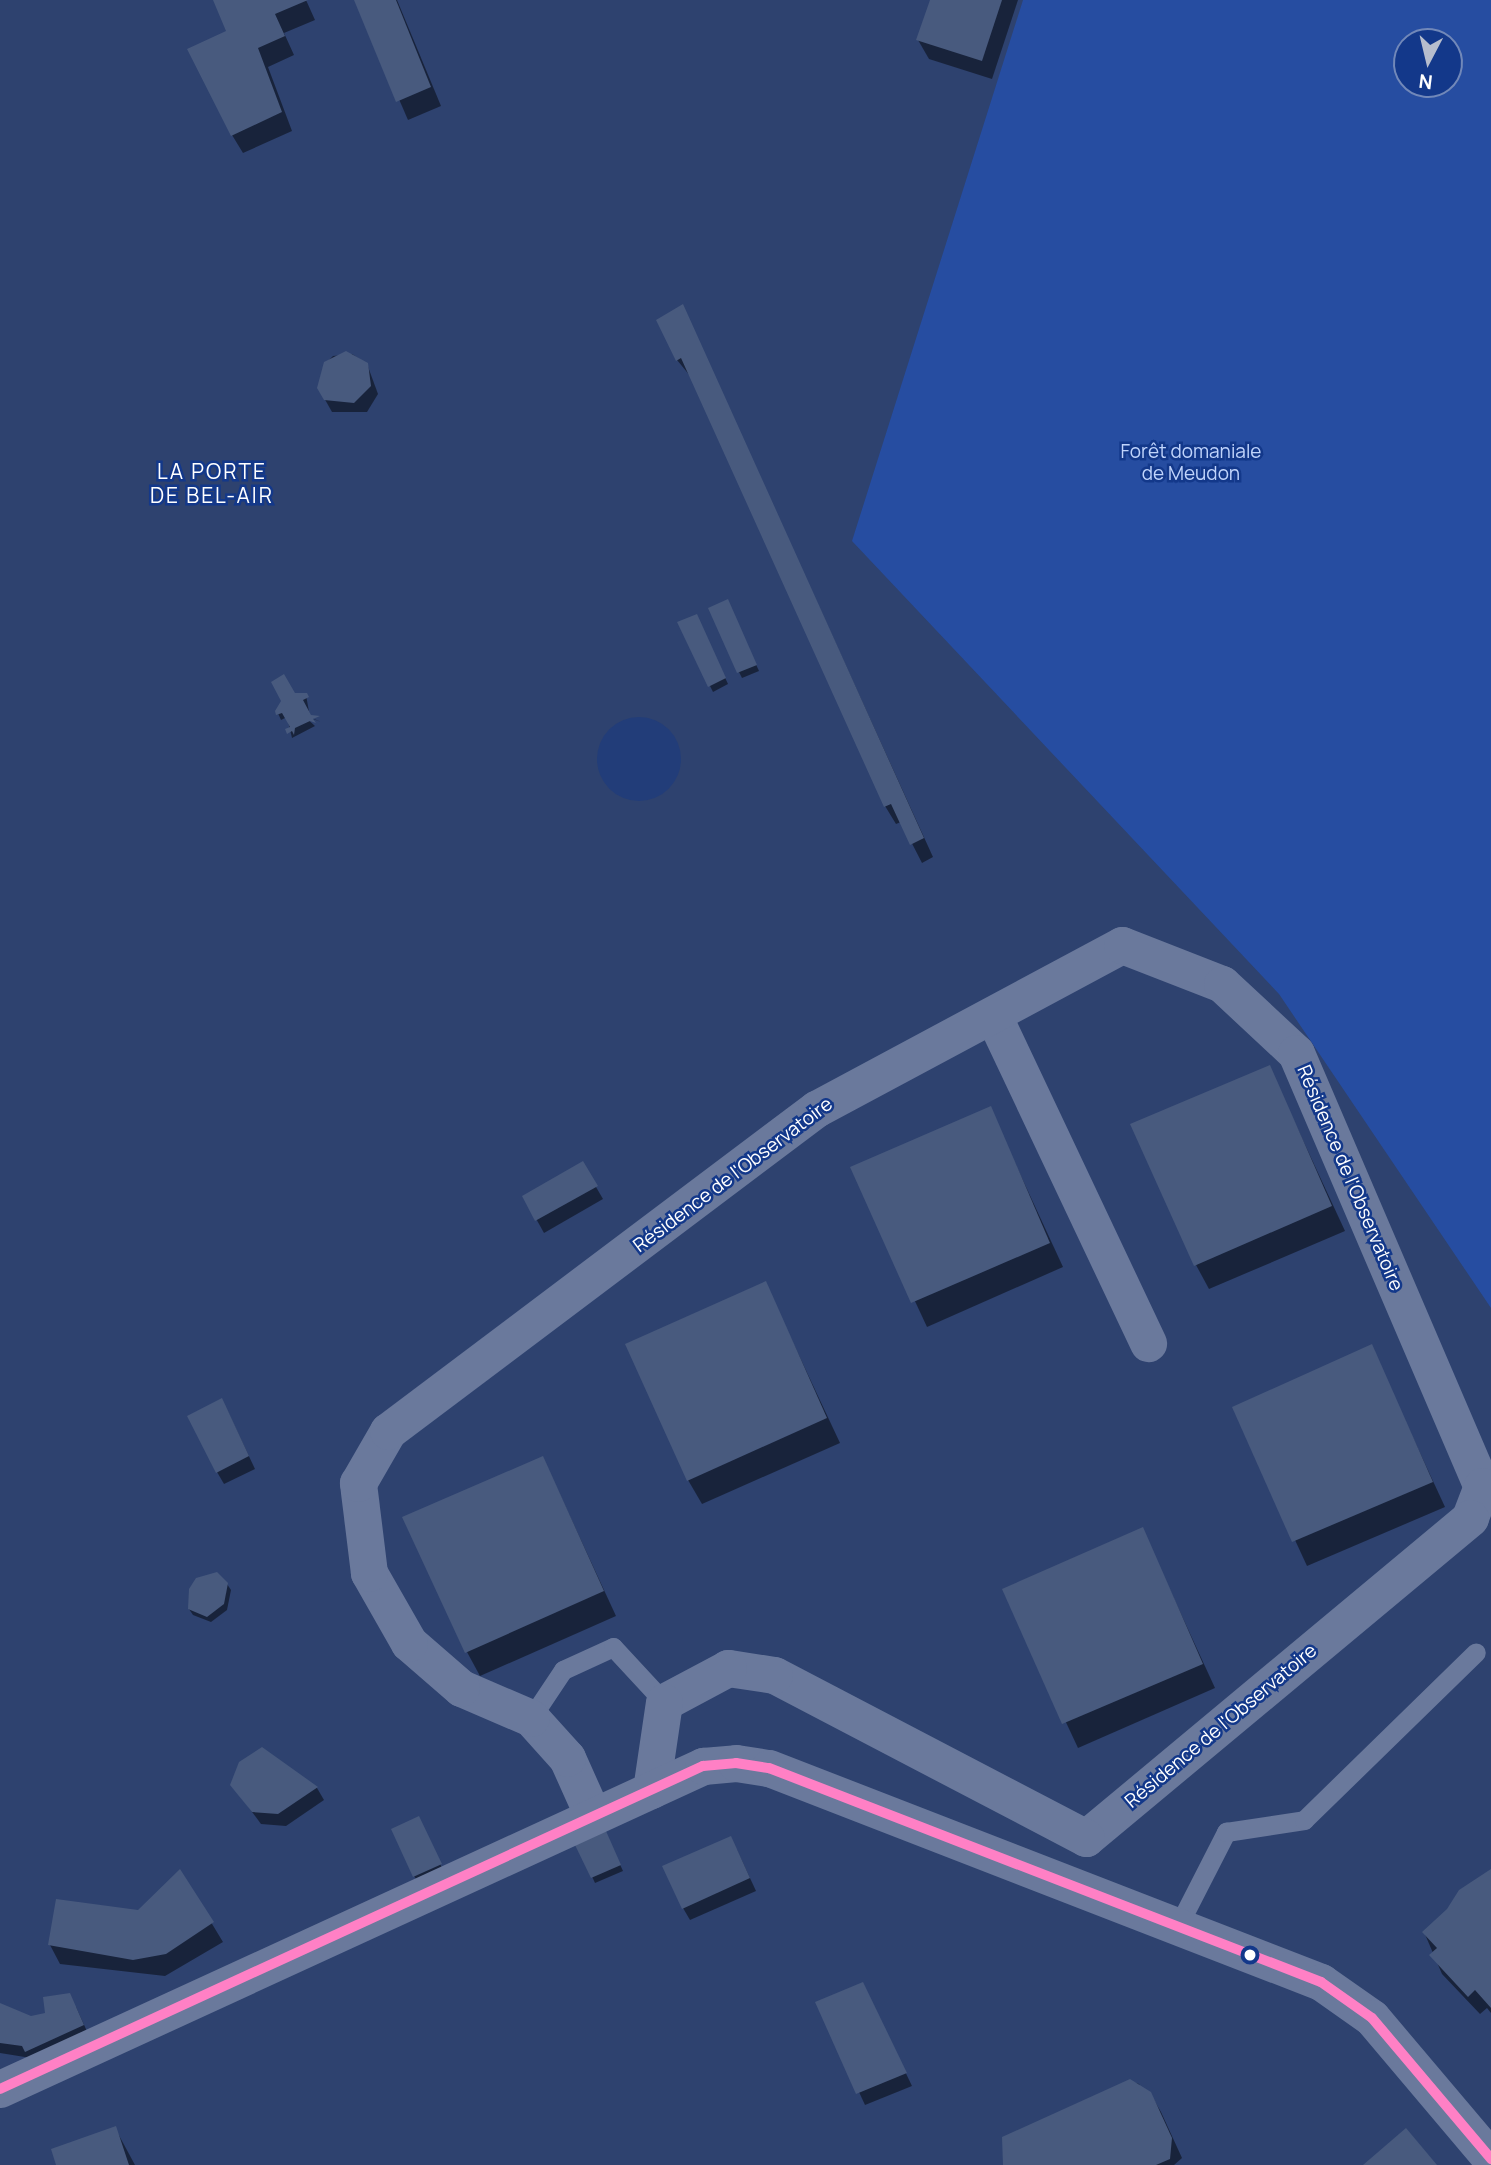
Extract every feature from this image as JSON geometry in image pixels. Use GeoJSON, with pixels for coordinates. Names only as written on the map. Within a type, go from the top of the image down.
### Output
{"type":"FeatureCollection","features":[{"type":"Feature","properties":{"kind":"street","name":"Résidence de l'Observatoire"},"geometry":{"type":"LineString","coordinates":[[593,1816],[567,1758],[531,1718],[461,1688],[409,1643],[369,1573],[358,1483],[388,1431],[816,1109],[1122,945],[1222,984],[1296,1052],[1482,1486],[1470,1518],[1086,1838],[774,1675],[728,1668],[664,1702]]}},
{"type":"Feature","properties":{"kind":"street"},"geometry":{"type":"LineString","coordinates":[[993,1015],[1148,1343]]}},
{"type":"Feature","properties":{"kind":"street"},"geometry":{"type":"LineString","coordinates":[[651,1790],[664,1702]]}},
{"type":"Feature","properties":{"kind":"street"},"geometry":{"type":"LineString","coordinates":[[0,2089],[704,1766],[736,1763],[769,1768],[1321,1982],[1372,2018],[1491,2159]]}},
{"type":"Feature","properties":{"kind":"lane"},"geometry":{"type":"LineString","coordinates":[[531,1718],[563,1670],[613,1647],[664,1702]]}},
{"type":"Feature","properties":{"kind":"lane"},"geometry":{"type":"LineString","coordinates":[[1178,1926],[1226,1832],[1304,1820],[1476,1652]]}},
{"type":"Feature","properties":{"kind":"green space","name":"Forêt domaniale de Meudon"},"geometry":{"type":"Polygon","coordinates":[[[1023,0],[1491,0],[1491,1308],[1279,994],[852,541],[1023,0]]]}},
{"type":"Feature","properties":{"kind":"shaded area"},"geometry":{"type":"Polygon","coordinates":[[[639,717],[655,720],[669,729],[678,743],[681,759],[678,775],[669,789],[655,798],[639,801],[623,798],[609,789],[600,775],[597,759],[600,743],[609,729],[623,720],[639,717]]]}},
{"type":"Feature","properties":{"kind":"building"},"geometry":{"type":"Polygon","coordinates":[[[213,0],[308,0],[275,14],[285,36],[258,48],[282,112],[231,136],[187,49],[226,31],[213,0]]]}},
{"type":"Feature","properties":{"kind":"building"},"geometry":{"type":"Polygon","coordinates":[[[354,0],[396,0],[431,87],[396,102],[354,0]]]}},
{"type":"Feature","properties":{"kind":"building"},"geometry":{"type":"Polygon","coordinates":[[[930,0],[1002,0],[982,61],[916,40],[930,0]]]}},
{"type":"Feature","properties":{"kind":"building"},"geometry":{"type":"Polygon","coordinates":[[[683,304],[924,838],[910,845],[891,804],[884,807],[681,358],[676,361],[656,320],[683,304]]]}},
{"type":"Feature","properties":{"kind":"building"},"geometry":{"type":"Polygon","coordinates":[[[346,351],[368,363],[371,386],[354,403],[324,400],[317,388],[324,362],[346,351]]]}},
{"type":"Feature","properties":{"kind":"building"},"geometry":{"type":"Polygon","coordinates":[[[728,599],[757,665],[737,673],[708,608],[728,599]]]}},
{"type":"Feature","properties":{"kind":"building"},"geometry":{"type":"Polygon","coordinates":[[[697,614],[726,678],[708,687],[677,622],[697,614]]]}},
{"type":"Feature","properties":{"kind":"building"},"geometry":{"type":"Polygon","coordinates":[[[284,674],[295,693],[307,693],[309,697],[303,700],[311,715],[320,716],[313,719],[316,723],[310,721],[295,728],[294,735],[292,731],[287,734],[285,729],[290,727],[282,713],[276,715],[275,711],[281,701],[271,682],[284,674]]]}},
{"type":"Feature","properties":{"kind":"building"},"geometry":{"type":"Polygon","coordinates":[[[1270,1065],[1332,1206],[1194,1266],[1130,1124],[1270,1065]]]}},
{"type":"Feature","properties":{"kind":"building"},"geometry":{"type":"Polygon","coordinates":[[[991,1106],[1050,1243],[911,1303],[850,1167],[991,1106]]]}},
{"type":"Feature","properties":{"kind":"building"},"geometry":{"type":"Polygon","coordinates":[[[583,1161],[598,1186],[535,1221],[522,1196],[583,1161]]]}},
{"type":"Feature","properties":{"kind":"building"},"geometry":{"type":"Polygon","coordinates":[[[766,1281],[827,1418],[687,1481],[625,1344],[766,1281]]]}},
{"type":"Feature","properties":{"kind":"building"},"geometry":{"type":"Polygon","coordinates":[[[1372,1344],[1433,1482],[1292,1542],[1232,1407],[1372,1344]]]}},
{"type":"Feature","properties":{"kind":"building"},"geometry":{"type":"Polygon","coordinates":[[[222,1398],[249,1456],[216,1473],[187,1416],[222,1398]]]}},
{"type":"Feature","properties":{"kind":"building"},"geometry":{"type":"Polygon","coordinates":[[[543,1456],[604,1591],[465,1653],[402,1517],[543,1456]]]}},
{"type":"Feature","properties":{"kind":"building"},"geometry":{"type":"Polygon","coordinates":[[[1143,1527],[1203,1664],[1062,1724],[1002,1589],[1143,1527]]]}},
{"type":"Feature","properties":{"kind":"building"},"geometry":{"type":"Polygon","coordinates":[[[217,1572],[228,1583],[224,1604],[207,1617],[188,1609],[189,1589],[196,1578],[217,1572]]]}},
{"type":"Feature","properties":{"kind":"building"},"geometry":{"type":"Polygon","coordinates":[[[262,1747],[318,1787],[278,1814],[252,1812],[230,1785],[239,1762],[262,1747]]]}},
{"type":"Feature","properties":{"kind":"building"},"geometry":{"type":"Polygon","coordinates":[[[419,1816],[442,1864],[413,1877],[391,1829],[419,1816]]]}},
{"type":"Feature","properties":{"kind":"building"},"geometry":{"type":"Polygon","coordinates":[[[606,1831],[621,1865],[591,1878],[575,1845],[606,1831]]]}},
{"type":"Feature","properties":{"kind":"building"},"geometry":{"type":"Polygon","coordinates":[[[731,1836],[750,1878],[682,1909],[662,1866],[731,1836]]]}},
{"type":"Feature","properties":{"kind":"building"},"geometry":{"type":"Polygon","coordinates":[[[180,1869],[214,1922],[166,1954],[133,1960],[48,1945],[56,1899],[138,1910],[180,1869]]]}},
{"type":"Feature","properties":{"kind":"building"},"geometry":{"type":"Polygon","coordinates":[[[1491,1869],[1491,2008],[1475,1990],[1468,1997],[1429,1955],[1437,1948],[1422,1932],[1447,1909],[1459,1890],[1491,1869]]]}},
{"type":"Feature","properties":{"kind":"building"},"geometry":{"type":"Polygon","coordinates":[[[863,1982],[907,2073],[856,2094],[815,2002],[863,1982]]]}},
{"type":"Feature","properties":{"kind":"building"},"geometry":{"type":"Polygon","coordinates":[[[70,1993],[84,2025],[25,2052],[22,2046],[0,2043],[0,2003],[31,2016],[45,2013],[43,1997],[70,1993]]]}},
{"type":"Feature","properties":{"kind":"building"},"geometry":{"type":"Polygon","coordinates":[[[1130,2079],[1151,2092],[1172,2138],[1170,2159],[1156,2165],[1003,2165],[1002,2137],[1130,2079]]]}},
{"type":"Feature","properties":{"kind":"building"},"geometry":{"type":"Polygon","coordinates":[[[116,2126],[129,2165],[56,2165],[51,2149],[116,2126]]]}},
{"type":"Feature","properties":{"kind":"building"},"geometry":{"type":"Polygon","coordinates":[[[1406,2128],[1437,2165],[1363,2165],[1406,2128]]]}},
{"type":"Feature","properties":{"kind":"transit line"},"geometry":{"type":"LineString","coordinates":[[0,2089],[703,1766],[736,1763],[769,1768],[1321,1982],[1372,2018],[1491,2159]]}},
{"type":"Feature","properties":{"kind":"district","name":"LA PORTE DE BEL-AIR"},"geometry":{"type":"Point","coordinates":[212,483]}}]}
